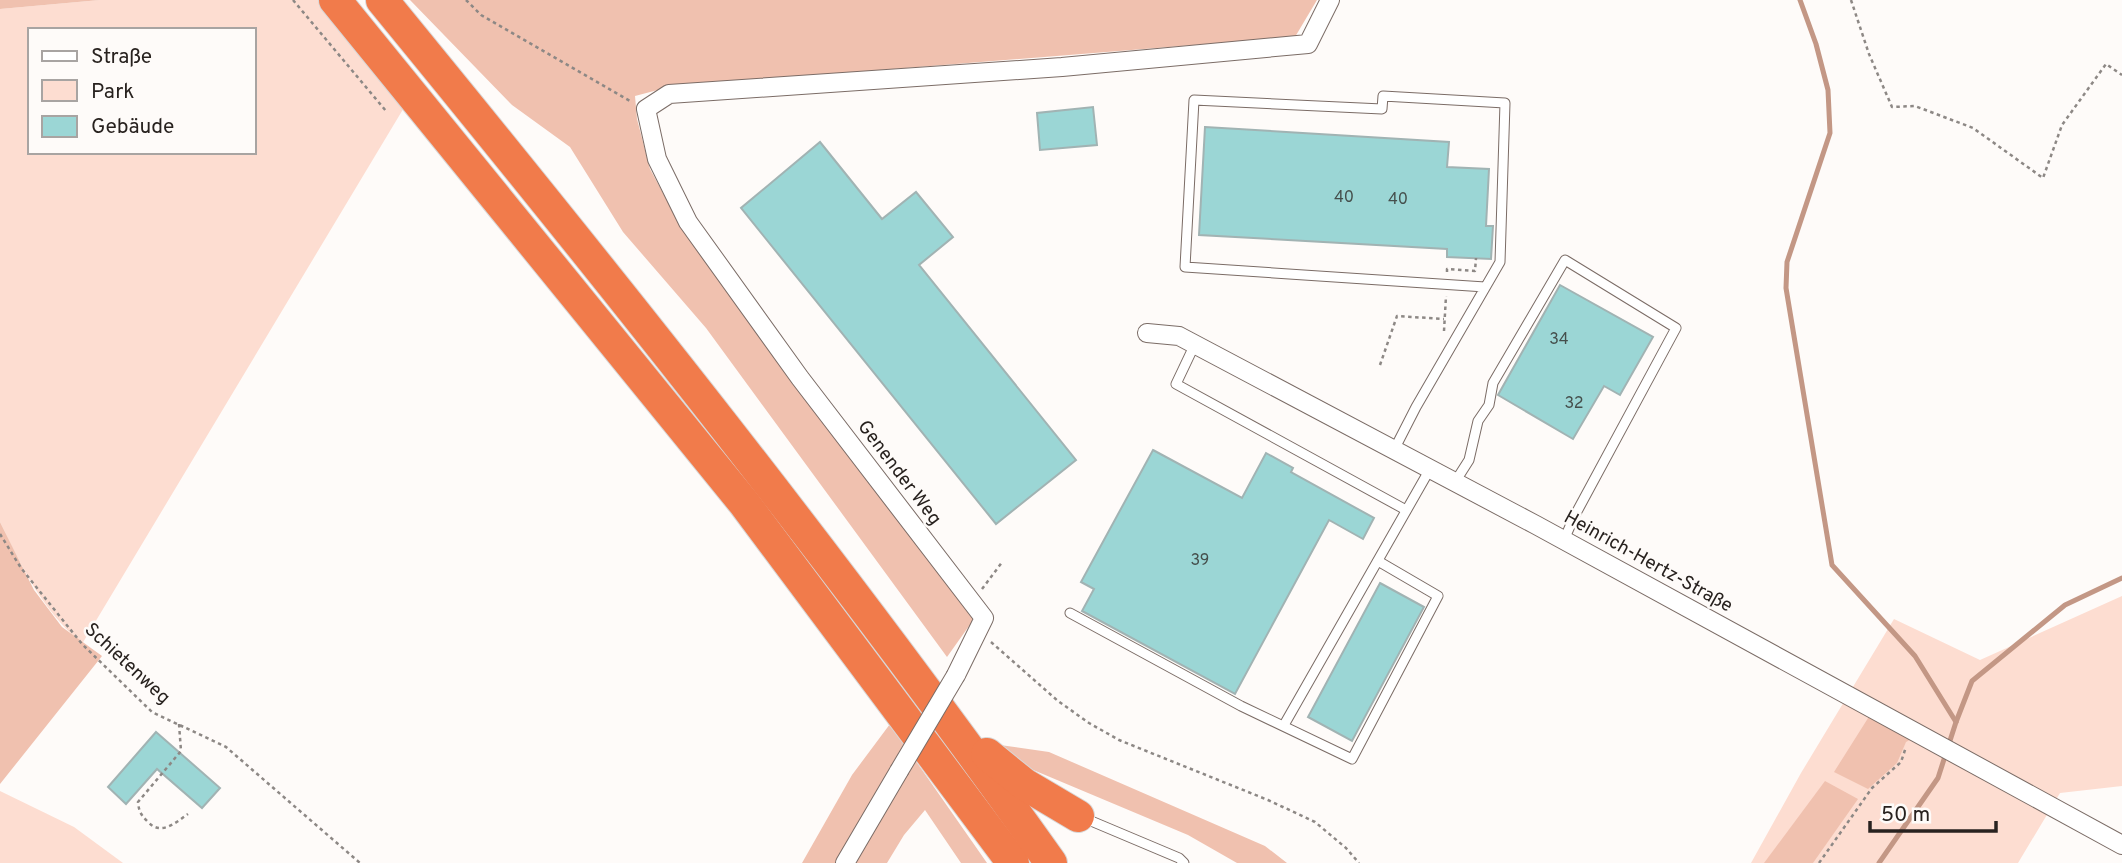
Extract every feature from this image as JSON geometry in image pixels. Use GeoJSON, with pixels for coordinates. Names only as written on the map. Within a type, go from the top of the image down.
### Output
{"type":"FeatureCollection","features":[{"type":"Feature","properties":{"kind":"highway"},"geometry":{"type":"LineString","coordinates":[[335,0],[744,503],[1013,863]]}},
{"type":"Feature","properties":{"kind":"highway"},"geometry":{"type":"LineString","coordinates":[[382,0],[619,291],[834,568],[1051,863]]}},
{"type":"Feature","properties":{"kind":"highway"},"geometry":{"type":"LineString","coordinates":[[939,709],[1013,776],[1078,816]]}},
{"type":"Feature","properties":{"kind":"street"},"geometry":{"type":"LineString","coordinates":[[646,109],[669,94],[1062,67],[1308,44],[1330,0]]}},
{"type":"Feature","properties":{"kind":"street","name":"Genender Weg"},"geometry":{"type":"LineString","coordinates":[[646,109],[656,159],[688,222],[800,378],[984,618],[979,631]]}},
{"type":"Feature","properties":{"kind":"street","name":"Heinrich-Hertz-Straße"},"geometry":{"type":"LineString","coordinates":[[1147,333],[1179,336],[1564,540],[2122,845]]}},
{"type":"Feature","properties":{"kind":"street"},"geometry":{"type":"LineString","coordinates":[[845,863],[979,631]]}},
{"type":"Feature","properties":{"kind":"lane"},"geometry":{"type":"LineString","coordinates":[[1394,450],[1500,262],[1505,103],[1383,96],[1382,109],[1194,100],[1185,267],[1485,287]]}},
{"type":"Feature","properties":{"kind":"lane"},"geometry":{"type":"LineString","coordinates":[[1455,482],[1469,460],[1478,421],[1489,405],[1493,383],[1565,260],[1676,328],[1564,540]]}},
{"type":"Feature","properties":{"kind":"lane"},"geometry":{"type":"LineString","coordinates":[[1195,345],[1176,384],[1406,510]]}},
{"type":"Feature","properties":{"kind":"lane"},"geometry":{"type":"LineString","coordinates":[[1284,725],[1430,469]]}},
{"type":"Feature","properties":{"kind":"lane"},"geometry":{"type":"LineString","coordinates":[[1070,613],[1241,706],[1352,759],[1438,596],[1378,561]]}},
{"type":"Feature","properties":{"kind":"lane"},"geometry":{"type":"LineString","coordinates":[[1078,816],[1184,863]]}},
{"type":"Feature","properties":{"kind":"path"},"geometry":{"type":"LineString","coordinates":[[293,0],[386,111]]}},
{"type":"Feature","properties":{"kind":"path"},"geometry":{"type":"LineString","coordinates":[[467,0],[481,15],[646,109]]}},
{"type":"Feature","properties":{"kind":"path"},"geometry":{"type":"LineString","coordinates":[[1851,0],[1869,54],[1892,107],[1915,106],[1973,128],[2043,178],[2063,125],[2106,64],[2122,75]]}},
{"type":"Feature","properties":{"kind":"path"},"geometry":{"type":"LineString","coordinates":[[1380,365],[1397,316],[1444,319]]}},
{"type":"Feature","properties":{"kind":"path","name":"Schietenweg"},"geometry":{"type":"LineString","coordinates":[[0,534],[21,568],[82,644],[152,712],[226,747],[360,863]]}},
{"type":"Feature","properties":{"kind":"path"},"geometry":{"type":"LineString","coordinates":[[972,603],[1003,561]]}},
{"type":"Feature","properties":{"kind":"path"},"geometry":{"type":"LineString","coordinates":[[979,631],[1058,701],[1089,723],[1119,740],[1268,800],[1315,822],[1346,848],[1359,863]]}},
{"type":"Feature","properties":{"kind":"path"},"geometry":{"type":"LineString","coordinates":[[179,724],[181,751],[138,802],[139,812],[152,826],[163,829],[188,814]]}},
{"type":"Feature","properties":{"kind":"path"},"geometry":{"type":"LineString","coordinates":[[1819,863],[1872,788],[1901,762],[1907,745],[1921,736]]}},
{"type":"Feature","properties":{"kind":"green space"},"geometry":{"type":"Polygon","coordinates":[[[100,0],[319,0],[405,106],[82,644],[44,602],[25,572],[0,522],[0,9],[100,0]]]}},
{"type":"Feature","properties":{"kind":"green space"},"geometry":{"type":"Polygon","coordinates":[[[2122,596],[2122,786],[2060,793],[2018,863],[1751,863],[1801,773],[1894,619],[1980,660],[2122,596]]]}},
{"type":"Feature","properties":{"kind":"green space"},"geometry":{"type":"Polygon","coordinates":[[[0,791],[74,827],[123,863],[0,863],[0,791]]]}},
{"type":"Feature","properties":{"kind":"shaded area"},"geometry":{"type":"Polygon","coordinates":[[[0,0],[100,0],[0,9],[0,0]]]}},
{"type":"Feature","properties":{"kind":"shaded area"},"geometry":{"type":"Polygon","coordinates":[[[410,0],[1317,0],[1295,37],[669,87],[635,96],[637,119],[650,169],[683,230],[974,619],[947,657],[706,328],[623,232],[570,147],[512,105],[410,0]]]}},
{"type":"Feature","properties":{"kind":"shaded area"},"geometry":{"type":"Polygon","coordinates":[[[0,522],[34,590],[62,627],[102,656],[0,784],[0,522]]]}},
{"type":"Feature","properties":{"kind":"shaded area"},"geometry":{"type":"Polygon","coordinates":[[[1870,715],[1913,738],[1906,742],[1897,763],[1868,789],[1834,772],[1870,715]]]}},
{"type":"Feature","properties":{"kind":"shaded area"},"geometry":{"type":"Polygon","coordinates":[[[890,724],[987,863],[961,863],[925,810],[904,835],[887,863],[802,863],[852,775],[890,724]]]}},
{"type":"Feature","properties":{"kind":"shaded area"},"geometry":{"type":"Polygon","coordinates":[[[1000,745],[1049,752],[1265,846],[1287,863],[1237,863],[1188,835],[1012,761],[1000,745]]]}},
{"type":"Feature","properties":{"kind":"shaded area"},"geometry":{"type":"Polygon","coordinates":[[[1825,781],[1858,799],[1813,863],[1764,863],[1825,781]]]}},
{"type":"Feature","properties":{"kind":"building"},"geometry":{"type":"Polygon","coordinates":[[[1093,107],[1097,145],[1040,150],[1037,113],[1093,107]]]}},
{"type":"Feature","properties":{"kind":"building"},"geometry":{"type":"Polygon","coordinates":[[[1205,127],[1449,142],[1447,167],[1489,169],[1486,226],[1493,226],[1491,259],[1447,257],[1447,249],[1199,235],[1205,127]]]}},
{"type":"Feature","properties":{"kind":"building"},"geometry":{"type":"Polygon","coordinates":[[[820,142],[882,219],[916,192],[953,237],[919,265],[1076,460],[996,524],[741,208],[820,142]]]}},
{"type":"Feature","properties":{"kind":"building"},"geometry":{"type":"Polygon","coordinates":[[[1560,285],[1653,337],[1620,395],[1604,386],[1573,439],[1498,395],[1560,285]]]}},
{"type":"Feature","properties":{"kind":"building"},"geometry":{"type":"Polygon","coordinates":[[[1153,450],[1242,498],[1266,453],[1293,468],[1291,472],[1374,518],[1363,539],[1329,520],[1235,694],[1082,611],[1094,589],[1081,582],[1153,450]]]}},
{"type":"Feature","properties":{"kind":"building"},"geometry":{"type":"Polygon","coordinates":[[[1380,583],[1424,607],[1352,741],[1308,717],[1380,583]]]}},
{"type":"Feature","properties":{"kind":"building"},"geometry":{"type":"Polygon","coordinates":[[[156,732],[220,788],[202,808],[157,769],[126,804],[108,787],[156,732]]]}},
{"type":"Feature","properties":{"kind":"waterway"},"geometry":{"type":"LineString","coordinates":[[1800,0],[1816,44],[1828,90],[1830,133],[1787,262],[1786,288],[1832,565],[1915,656],[1956,722]]}},
{"type":"Feature","properties":{"kind":"waterway"},"geometry":{"type":"LineString","coordinates":[[1879,863],[1938,778],[1972,681],[2065,605],[2122,578]]}}]}
